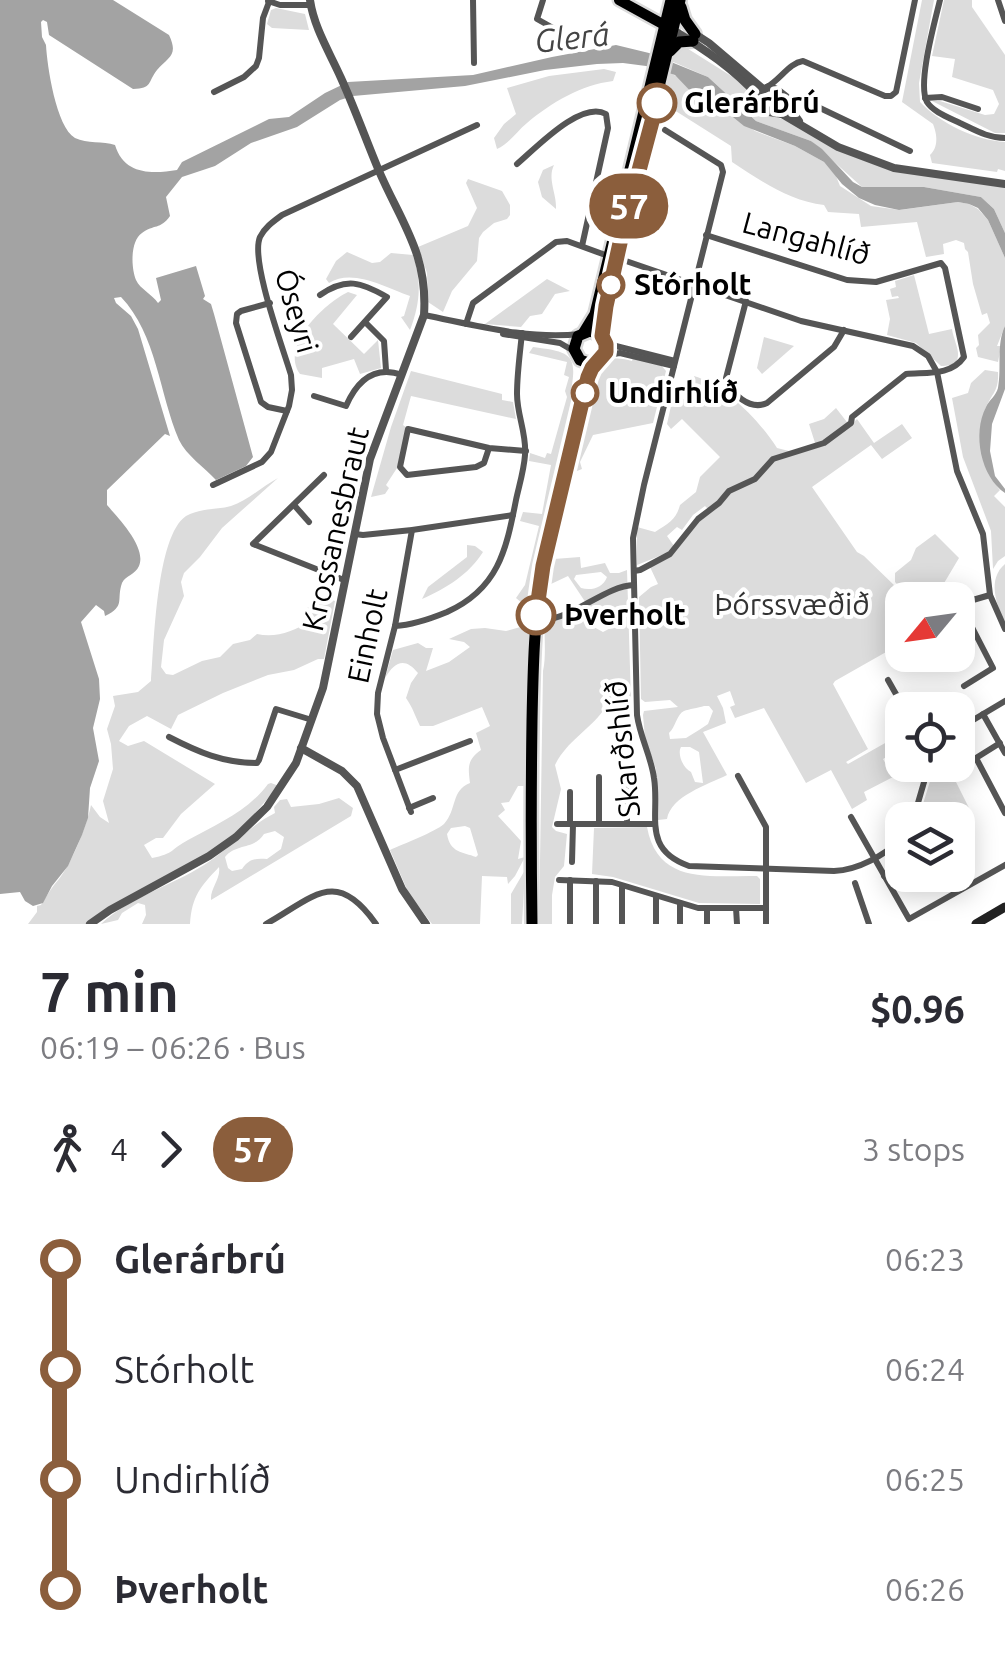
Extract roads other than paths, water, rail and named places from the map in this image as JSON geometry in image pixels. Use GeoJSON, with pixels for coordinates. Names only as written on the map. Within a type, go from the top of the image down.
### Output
{"type":"FeatureCollection","features":[{"type":"Feature","properties":{"kind":"highway"},"geometry":{"type":"LineString","coordinates":[[670,24],[671,0]]}},
{"type":"Feature","properties":{"kind":"highway"},"geometry":{"type":"LineString","coordinates":[[529,924],[526,881],[531,850],[535,622],[543,566],[588,377],[607,348],[604,338],[617,260],[670,24],[680,0]]}},
{"type":"Feature","properties":{"kind":"highway"},"geometry":{"type":"LineString","coordinates":[[663,53],[694,38],[680,0]]}},
{"type":"Feature","properties":{"kind":"highway"},"geometry":{"type":"LineString","coordinates":[[576,429],[580,375],[576,340],[594,318],[617,260]]}},
{"type":"Feature","properties":{"kind":"highway"},"geometry":{"type":"LineString","coordinates":[[583,333],[593,331],[604,338]]}},
{"type":"Feature","properties":{"kind":"highway"},"geometry":{"type":"LineString","coordinates":[[576,355],[584,363],[601,360]]}},
{"type":"Feature","properties":{"kind":"main road"},"geometry":{"type":"LineString","coordinates":[[619,0],[670,24]]}},
{"type":"Feature","properties":{"kind":"main road"},"geometry":{"type":"LineString","coordinates":[[629,0],[670,24]]}},
{"type":"Feature","properties":{"kind":"main road"},"geometry":{"type":"LineString","coordinates":[[976,924],[1005,908]]}},
{"type":"Feature","properties":{"kind":"street"},"geometry":{"type":"LineString","coordinates":[[473,0],[474,62]]}},
{"type":"Feature","properties":{"kind":"street"},"geometry":{"type":"LineString","coordinates":[[543,0],[537,19],[562,34]]}},
{"type":"Feature","properties":{"kind":"street"},"geometry":{"type":"LineString","coordinates":[[762,91],[791,65],[803,61],[891,96],[896,92],[916,0]]}},
{"type":"Feature","properties":{"kind":"street"},"geometry":{"type":"LineString","coordinates":[[940,0],[924,80],[925,98],[931,107],[953,120],[980,133],[1005,138]]}},
{"type":"Feature","properties":{"kind":"street"},"geometry":{"type":"LineString","coordinates":[[998,0],[1005,20]]}},
{"type":"Feature","properties":{"kind":"street"},"geometry":{"type":"LineString","coordinates":[[214,92],[244,77],[256,66],[268,1],[294,6],[310,2]]}},
{"type":"Feature","properties":{"kind":"street","name":"Krossanesbraut"},"geometry":{"type":"LineString","coordinates":[[90,924],[236,837],[256,820],[296,763],[323,688],[370,458],[424,315],[426,290],[419,257],[310,2]]}},
{"type":"Feature","properties":{"kind":"street"},"geometry":{"type":"LineString","coordinates":[[670,24],[694,38],[746,82],[762,91],[778,90],[802,124],[838,147],[894,168],[1005,184]]}},
{"type":"Feature","properties":{"kind":"street"},"geometry":{"type":"LineString","coordinates":[[784,75],[786,105]]}},
{"type":"Feature","properties":{"kind":"street"},"geometry":{"type":"LineString","coordinates":[[762,91],[765,109],[774,114],[799,98],[910,151]]}},
{"type":"Feature","properties":{"kind":"street"},"geometry":{"type":"LineString","coordinates":[[925,98],[942,97],[978,109]]}},
{"type":"Feature","properties":{"kind":"street"},"geometry":{"type":"LineString","coordinates":[[517,164],[574,117],[595,110],[606,114],[608,128],[582,246]]}},
{"type":"Feature","properties":{"kind":"street","name":"Óseyri"},"geometry":{"type":"LineString","coordinates":[[213,486],[269,456],[292,390],[259,264],[258,241],[262,233],[282,215],[477,125]]}},
{"type":"Feature","properties":{"kind":"street","name":"Skarðshlíð"},"geometry":{"type":"LineString","coordinates":[[665,130],[722,168],[722,178],[634,531],[637,716],[654,778],[654,824],[662,848],[684,865],[694,867],[840,871],[885,851]]}},
{"type":"Feature","properties":{"kind":"street","name":"Langahlíð"},"geometry":{"type":"LineString","coordinates":[[706,236],[860,282],[876,282],[941,263],[964,357],[956,367],[936,372]]}},
{"type":"Feature","properties":{"kind":"street"},"geometry":{"type":"LineString","coordinates":[[466,324],[472,303],[556,242],[567,240],[801,320],[921,350],[936,372],[957,471],[983,534],[990,595],[1005,629]]}},
{"type":"Feature","properties":{"kind":"street"},"geometry":{"type":"LineString","coordinates":[[320,294],[336,284],[350,283],[387,297],[352,337]]}},
{"type":"Feature","properties":{"kind":"street"},"geometry":{"type":"LineString","coordinates":[[746,301],[726,378],[730,388],[752,406],[767,403],[834,347],[844,330]]}},
{"type":"Feature","properties":{"kind":"street"},"geometry":{"type":"LineString","coordinates":[[270,303],[237,314],[236,324],[261,402],[268,408],[286,411]]}},
{"type":"Feature","properties":{"kind":"street"},"geometry":{"type":"LineString","coordinates":[[424,315],[560,343],[576,355]]}},
{"type":"Feature","properties":{"kind":"street"},"geometry":{"type":"LineString","coordinates":[[365,322],[384,341],[386,370]]}},
{"type":"Feature","properties":{"kind":"street"},"geometry":{"type":"LineString","coordinates":[[522,335],[583,333]]}},
{"type":"Feature","properties":{"kind":"street"},"geometry":{"type":"LineString","coordinates":[[395,626],[407,626],[465,603],[483,588],[499,565],[514,515],[526,451],[517,394],[522,335]]}},
{"type":"Feature","properties":{"kind":"street"},"geometry":{"type":"LineString","coordinates":[[604,338],[613,347],[674,363]]}},
{"type":"Feature","properties":{"kind":"street"},"geometry":{"type":"LineString","coordinates":[[601,360],[613,352],[674,363]]}},
{"type":"Feature","properties":{"kind":"street"},"geometry":{"type":"LineString","coordinates":[[314,396],[346,406],[360,383],[370,376],[386,370],[402,375]]}},
{"type":"Feature","properties":{"kind":"street"},"geometry":{"type":"LineString","coordinates":[[634,571],[670,554],[698,518],[729,491],[755,478],[773,459],[829,441],[851,423],[852,417],[906,374],[936,372]]}},
{"type":"Feature","properties":{"kind":"street"},"geometry":{"type":"LineString","coordinates":[[490,448],[480,466],[406,475],[400,467],[408,430],[490,448],[526,451]]}},
{"type":"Feature","properties":{"kind":"street"},"geometry":{"type":"LineString","coordinates":[[324,475],[253,544],[344,580]]}},
{"type":"Feature","properties":{"kind":"street"},"geometry":{"type":"LineString","coordinates":[[294,504],[309,522]]}},
{"type":"Feature","properties":{"kind":"street"},"geometry":{"type":"LineString","coordinates":[[355,534],[514,515]]}},
{"type":"Feature","properties":{"kind":"street","name":"Einholt"},"geometry":{"type":"LineString","coordinates":[[412,530],[377,714],[410,810],[433,798]]}},
{"type":"Feature","properties":{"kind":"street"},"geometry":{"type":"LineString","coordinates":[[550,619],[574,612],[621,587],[634,585]]}},
{"type":"Feature","properties":{"kind":"street"},"geometry":{"type":"LineString","coordinates":[[975,599],[990,595]]}},
{"type":"Feature","properties":{"kind":"street"},"geometry":{"type":"LineString","coordinates":[[964,686],[993,668],[975,634]]}},
{"type":"Feature","properties":{"kind":"street"},"geometry":{"type":"LineString","coordinates":[[888,680],[895,692]]}},
{"type":"Feature","properties":{"kind":"street"},"geometry":{"type":"LineString","coordinates":[[975,719],[1005,701]]}},
{"type":"Feature","properties":{"kind":"street"},"geometry":{"type":"LineString","coordinates":[[169,736],[218,759],[256,763],[276,709],[312,720]]}},
{"type":"Feature","properties":{"kind":"street"},"geometry":{"type":"LineString","coordinates":[[983,714],[1005,753]]}},
{"type":"Feature","properties":{"kind":"street"},"geometry":{"type":"LineString","coordinates":[[395,770],[470,741]]}},
{"type":"Feature","properties":{"kind":"street"},"geometry":{"type":"LineString","coordinates":[[1000,744],[976,758],[1005,813]]}},
{"type":"Feature","properties":{"kind":"street"},"geometry":{"type":"LineString","coordinates":[[301,748],[342,771],[357,786],[402,888],[424,924]]}},
{"type":"Feature","properties":{"kind":"street"},"geometry":{"type":"LineString","coordinates":[[626,771],[627,822]]}},
{"type":"Feature","properties":{"kind":"street"},"geometry":{"type":"LineString","coordinates":[[738,776],[766,828],[766,924]]}},
{"type":"Feature","properties":{"kind":"street"},"geometry":{"type":"LineString","coordinates":[[599,777],[599,823]]}},
{"type":"Feature","properties":{"kind":"street"},"geometry":{"type":"LineString","coordinates":[[570,792],[572,862]]}},
{"type":"Feature","properties":{"kind":"street"},"geometry":{"type":"LineString","coordinates":[[851,817],[909,919],[1005,865]]}},
{"type":"Feature","properties":{"kind":"street"},"geometry":{"type":"LineString","coordinates":[[557,824],[654,824]]}},
{"type":"Feature","properties":{"kind":"street"},"geometry":{"type":"LineString","coordinates":[[559,880],[596,880],[707,908],[766,908]]}},
{"type":"Feature","properties":{"kind":"street"},"geometry":{"type":"LineString","coordinates":[[570,880],[570,924]]}},
{"type":"Feature","properties":{"kind":"street"},"geometry":{"type":"LineString","coordinates":[[596,880],[596,924]]}},
{"type":"Feature","properties":{"kind":"street"},"geometry":{"type":"LineString","coordinates":[[855,884],[869,924]]}},
{"type":"Feature","properties":{"kind":"street"},"geometry":{"type":"LineString","coordinates":[[622,886],[622,924]]}},
{"type":"Feature","properties":{"kind":"street"},"geometry":{"type":"LineString","coordinates":[[266,924],[320,893],[334,890],[357,900],[376,924]]}},
{"type":"Feature","properties":{"kind":"street"},"geometry":{"type":"LineString","coordinates":[[656,896],[656,924]]}},
{"type":"Feature","properties":{"kind":"street"},"geometry":{"type":"LineString","coordinates":[[680,903],[680,924]]}},
{"type":"Feature","properties":{"kind":"street"},"geometry":{"type":"LineString","coordinates":[[707,908],[708,924]]}},
{"type":"Feature","properties":{"kind":"street"},"geometry":{"type":"LineString","coordinates":[[736,908],[737,924]]}},
{"type":"Feature","properties":{"kind":"place","name":"Glerárbrú"},"geometry":{"type":"Point","coordinates":[657,103]}},
{"type":"Feature","properties":{"kind":"place","name":"Stórholt"},"geometry":{"type":"Point","coordinates":[611,285]}},
{"type":"Feature","properties":{"kind":"place","name":"Undirhlíð"},"geometry":{"type":"Point","coordinates":[585,393]}},
{"type":"Feature","properties":{"kind":"place","name":"Þverholt"},"geometry":{"type":"Point","coordinates":[536,615]}},
{"type":"Feature","properties":{"kind":"water label","name":"Glerá"},"geometry":{"type":"Point","coordinates":[572,38]}},
{"type":"Feature","properties":{"kind":"park label","name":"Þórssvæðið"},"geometry":{"type":"Point","coordinates":[792,605]}}]}
